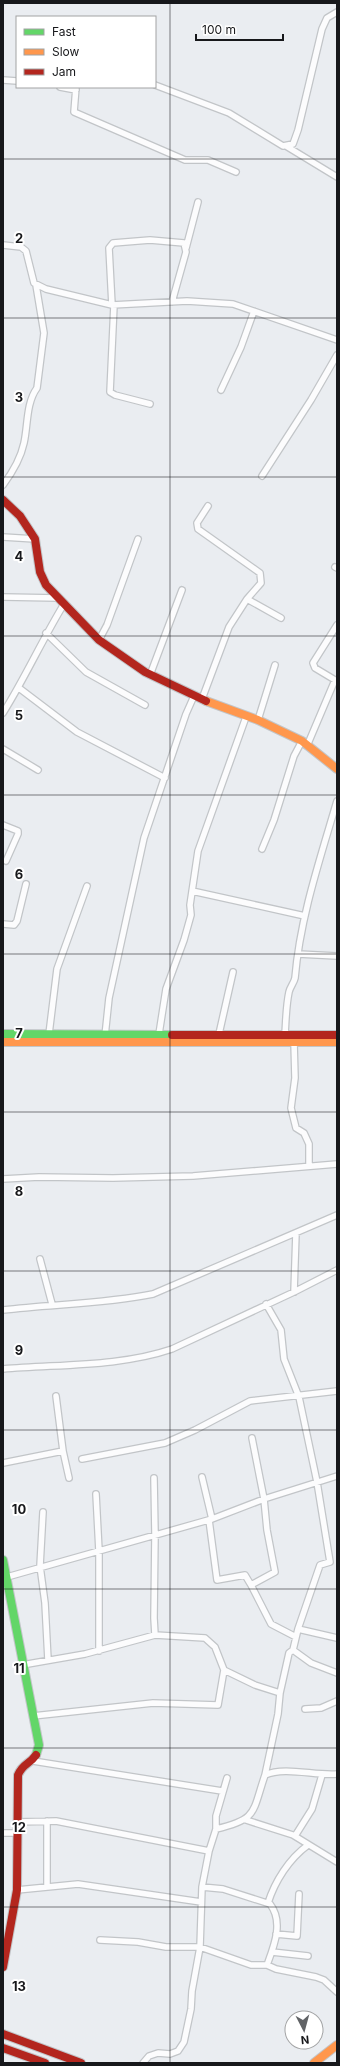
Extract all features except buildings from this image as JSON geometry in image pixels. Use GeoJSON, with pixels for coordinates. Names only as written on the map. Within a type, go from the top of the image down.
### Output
{"type":"FeatureCollection","features":[{"type":"Feature","properties":{"kind":"street"},"geometry":{"type":"LineString","coordinates":[[286,146],[293,144],[298,130],[322,30],[327,18],[337,12]]}},
{"type":"Feature","properties":{"kind":"street"},"geometry":{"type":"LineString","coordinates":[[3,80],[16,81]]}},
{"type":"Feature","properties":{"kind":"street"},"geometry":{"type":"LineString","coordinates":[[156,85],[229,113],[337,177]]}},
{"type":"Feature","properties":{"kind":"street"},"geometry":{"type":"LineString","coordinates":[[76,89],[73,111],[77,114],[184,160],[208,160],[236,172]]}},
{"type":"Feature","properties":{"kind":"street"},"geometry":{"type":"LineString","coordinates":[[172,302],[198,202]]}},
{"type":"Feature","properties":{"kind":"street"},"geometry":{"type":"LineString","coordinates":[[150,404],[115,395],[110,392],[113,305],[109,248],[113,243],[129,241],[181,242],[186,248]]}},
{"type":"Feature","properties":{"kind":"street"},"geometry":{"type":"LineString","coordinates":[[3,245],[21,247],[26,251],[36,285],[44,333],[37,388],[33,393],[24,443],[17,462],[3,485]]}},
{"type":"Feature","properties":{"kind":"street"},"geometry":{"type":"LineString","coordinates":[[36,285],[113,305],[172,302],[233,304],[337,340]]}},
{"type":"Feature","properties":{"kind":"street"},"geometry":{"type":"LineString","coordinates":[[221,390],[241,347],[254,311]]}},
{"type":"Feature","properties":{"kind":"street"},"geometry":{"type":"LineString","coordinates":[[262,476],[311,400],[337,355]]}},
{"type":"Feature","properties":{"kind":"street"},"geometry":{"type":"LineString","coordinates":[[3,500],[20,516],[35,539],[40,572],[46,585],[99,640],[150,675],[194,696],[246,717],[258,720],[305,744],[337,769]]}},
{"type":"Feature","properties":{"kind":"street"},"geometry":{"type":"LineString","coordinates":[[202,699],[228,627],[247,599],[261,583],[260,573],[198,529],[197,523],[208,506]]}},
{"type":"Feature","properties":{"kind":"street"},"geometry":{"type":"LineString","coordinates":[[3,537],[35,539]]}},
{"type":"Feature","properties":{"kind":"street"},"geometry":{"type":"LineString","coordinates":[[99,640],[107,625],[138,539]]}},
{"type":"Feature","properties":{"kind":"street"},"geometry":{"type":"LineString","coordinates":[[150,675],[182,590]]}},
{"type":"Feature","properties":{"kind":"street"},"geometry":{"type":"LineString","coordinates":[[3,597],[58,598]]}},
{"type":"Feature","properties":{"kind":"street"},"geometry":{"type":"LineString","coordinates":[[247,599],[281,618]]}},
{"type":"Feature","properties":{"kind":"street"},"geometry":{"type":"LineString","coordinates":[[3,713],[19,688],[46,633],[64,604]]}},
{"type":"Feature","properties":{"kind":"street"},"geometry":{"type":"LineString","coordinates":[[262,849],[274,820],[294,756],[305,744],[336,680],[313,666],[313,663],[337,625]]}},
{"type":"Feature","properties":{"kind":"street"},"geometry":{"type":"LineString","coordinates":[[46,633],[86,672],[145,705]]}},
{"type":"Feature","properties":{"kind":"street"},"geometry":{"type":"LineString","coordinates":[[258,720],[275,665]]}},
{"type":"Feature","properties":{"kind":"street"},"geometry":{"type":"LineString","coordinates":[[19,688],[77,732],[165,778]]}},
{"type":"Feature","properties":{"kind":"street"},"geometry":{"type":"LineString","coordinates":[[105,1037],[109,998],[144,838],[186,714],[194,696]]}},
{"type":"Feature","properties":{"kind":"street"},"geometry":{"type":"LineString","coordinates":[[159,1034],[166,989],[184,940],[191,915],[192,891],[202,836],[246,717]]}},
{"type":"Feature","properties":{"kind":"street"},"geometry":{"type":"LineString","coordinates":[[3,749],[38,770]]}},
{"type":"Feature","properties":{"kind":"street"},"geometry":{"type":"LineString","coordinates":[[285,1034],[287,1004],[289,992],[295,978],[304,916],[337,801]]}},
{"type":"Feature","properties":{"kind":"street"},"geometry":{"type":"LineString","coordinates":[[3,825],[18,831],[6,861]]}},
{"type":"Feature","properties":{"kind":"street"},"geometry":{"type":"LineString","coordinates":[[3,924],[14,925],[17,921],[26,884]]}},
{"type":"Feature","properties":{"kind":"street"},"geometry":{"type":"LineString","coordinates":[[49,1034],[57,969],[87,886]]}},
{"type":"Feature","properties":{"kind":"street"},"geometry":{"type":"LineString","coordinates":[[192,891],[304,916]]}},
{"type":"Feature","properties":{"kind":"street"},"geometry":{"type":"LineString","coordinates":[[298,954],[337,956]]}},
{"type":"Feature","properties":{"kind":"street"},"geometry":{"type":"LineString","coordinates":[[219,1034],[233,972]]}},
{"type":"Feature","properties":{"kind":"street"},"geometry":{"type":"LineString","coordinates":[[3,1034],[337,1042]]}},
{"type":"Feature","properties":{"kind":"street"},"geometry":{"type":"LineString","coordinates":[[3,1042],[159,1034],[337,1034]]}},
{"type":"Feature","properties":{"kind":"street"},"geometry":{"type":"LineString","coordinates":[[294,1042],[295,1078],[291,1108],[296,1128],[304,1134],[309,1144],[309,1165]]}},
{"type":"Feature","properties":{"kind":"street"},"geometry":{"type":"LineString","coordinates":[[3,1179],[39,1177],[113,1178],[193,1176],[309,1165],[337,1164]]}},
{"type":"Feature","properties":{"kind":"street"},"geometry":{"type":"LineString","coordinates":[[3,1310],[52,1304],[124,1300],[153,1294],[337,1215]]}},
{"type":"Feature","properties":{"kind":"street"},"geometry":{"type":"LineString","coordinates":[[294,1292],[296,1233]]}},
{"type":"Feature","properties":{"kind":"street"},"geometry":{"type":"LineString","coordinates":[[40,1258],[52,1304]]}},
{"type":"Feature","properties":{"kind":"street"},"geometry":{"type":"LineString","coordinates":[[3,1369],[109,1362],[156,1354],[172,1349],[294,1292],[337,1270]]}},
{"type":"Feature","properties":{"kind":"street"},"geometry":{"type":"LineString","coordinates":[[246,1820],[253,1812],[265,1775],[289,1653],[293,1650],[298,1629],[320,1566],[330,1562],[317,1482],[299,1397],[284,1359],[280,1330],[266,1304]]}},
{"type":"Feature","properties":{"kind":"street"},"geometry":{"type":"LineString","coordinates":[[82,1459],[165,1444],[250,1401],[337,1392]]}},
{"type":"Feature","properties":{"kind":"street"},"geometry":{"type":"LineString","coordinates":[[56,1396],[63,1451],[69,1478]]}},
{"type":"Feature","properties":{"kind":"street"},"geometry":{"type":"LineString","coordinates":[[251,1585],[275,1572],[267,1530],[264,1499],[252,1438]]}},
{"type":"Feature","properties":{"kind":"street"},"geometry":{"type":"LineString","coordinates":[[3,1463],[63,1451]]}},
{"type":"Feature","properties":{"kind":"street"},"geometry":{"type":"LineString","coordinates":[[202,1476],[211,1520],[217,1580],[245,1575],[271,1624],[296,1637]]}},
{"type":"Feature","properties":{"kind":"street"},"geometry":{"type":"LineString","coordinates":[[7,1577],[40,1566],[211,1520],[264,1499],[337,1476]]}},
{"type":"Feature","properties":{"kind":"street"},"geometry":{"type":"LineString","coordinates":[[154,1478],[156,1534],[154,1618],[156,1635]]}},
{"type":"Feature","properties":{"kind":"street"},"geometry":{"type":"LineString","coordinates":[[96,1494],[99,1551],[99,1651]]}},
{"type":"Feature","properties":{"kind":"street"},"geometry":{"type":"LineString","coordinates":[[43,1512],[40,1566],[45,1603],[48,1660]]}},
{"type":"Feature","properties":{"kind":"street"},"geometry":{"type":"LineString","coordinates":[[3,1560],[22,1665],[39,1745],[38,1752],[33,1761]]}},
{"type":"Feature","properties":{"kind":"street"},"geometry":{"type":"LineString","coordinates":[[298,1629],[337,1638]]}},
{"type":"Feature","properties":{"kind":"street"},"geometry":{"type":"LineString","coordinates":[[22,1665],[99,1651],[156,1635],[200,1636],[205,1638],[215,1647],[224,1670],[218,1705],[153,1703],[34,1716]]}},
{"type":"Feature","properties":{"kind":"street"},"geometry":{"type":"LineString","coordinates":[[293,1650],[311,1663],[337,1673]]}},
{"type":"Feature","properties":{"kind":"street"},"geometry":{"type":"LineString","coordinates":[[224,1670],[255,1685],[280,1693]]}},
{"type":"Feature","properties":{"kind":"street"},"geometry":{"type":"LineString","coordinates":[[305,1708],[322,1708],[337,1701]]}},
{"type":"Feature","properties":{"kind":"street"},"geometry":{"type":"LineString","coordinates":[[3,1967],[17,1890],[18,1775],[22,1766],[33,1761],[222,1791]]}},
{"type":"Feature","properties":{"kind":"street"},"geometry":{"type":"LineString","coordinates":[[265,1775],[271,1772],[298,1772],[322,1776],[337,1774]]}},
{"type":"Feature","properties":{"kind":"street"},"geometry":{"type":"LineString","coordinates":[[295,1836],[312,1809],[322,1776]]}},
{"type":"Feature","properties":{"kind":"street"},"geometry":{"type":"LineString","coordinates":[[143,2063],[149,2056],[178,2051],[184,2042],[192,2009],[192,1991],[200,1947],[202,1887],[209,1851],[216,1828],[216,1816],[227,1778]]}},
{"type":"Feature","properties":{"kind":"street"},"geometry":{"type":"LineString","coordinates":[[216,1828],[246,1820],[295,1836],[337,1862]]}},
{"type":"Feature","properties":{"kind":"street"},"geometry":{"type":"LineString","coordinates":[[17,1822],[47,1821],[97,1828],[209,1851]]}},
{"type":"Feature","properties":{"kind":"street"},"geometry":{"type":"LineString","coordinates":[[47,1821],[47,1888]]}},
{"type":"Feature","properties":{"kind":"street"},"geometry":{"type":"LineString","coordinates":[[3,1833],[17,1833]]}},
{"type":"Feature","properties":{"kind":"street"},"geometry":{"type":"LineString","coordinates":[[268,1904],[273,1888],[282,1873],[308,1845]]}},
{"type":"Feature","properties":{"kind":"street"},"geometry":{"type":"LineString","coordinates":[[17,1890],[85,1884],[201,1902]]}},
{"type":"Feature","properties":{"kind":"street"},"geometry":{"type":"LineString","coordinates":[[202,1887],[223,1889],[268,1904],[274,1909],[277,1924],[276,1934],[267,1965]]}},
{"type":"Feature","properties":{"kind":"street"},"geometry":{"type":"LineString","coordinates":[[276,1934],[296,1936],[299,1894]]}},
{"type":"Feature","properties":{"kind":"street"},"geometry":{"type":"LineString","coordinates":[[100,1940],[138,1942],[166,1947],[200,1947],[251,1965],[267,1965],[276,1969],[316,1977],[324,1980],[337,1992]]}},
{"type":"Feature","properties":{"kind":"street"},"geometry":{"type":"LineString","coordinates":[[272,1952],[308,1956]]}},
{"type":"Feature","properties":{"kind":"street"},"geometry":{"type":"LineString","coordinates":[[3,2034],[81,2063]]}},
{"type":"Feature","properties":{"kind":"street"},"geometry":{"type":"LineString","coordinates":[[314,2063],[337,2045]]}},
{"type":"Feature","properties":{"kind":"street"},"geometry":{"type":"LineString","coordinates":[[3,2048],[45,2063]]}},
{"type":"Feature","properties":{"kind":"traffic: fast"},"geometry":{"type":"LineString","coordinates":[[3,1034],[172,1035]]}},
{"type":"Feature","properties":{"kind":"traffic: fast"},"geometry":{"type":"LineString","coordinates":[[3,1560],[39,1745],[36,1755]]}},
{"type":"Feature","properties":{"kind":"traffic: slow"},"geometry":{"type":"LineString","coordinates":[[206,701],[258,720],[302,741],[337,769]]}},
{"type":"Feature","properties":{"kind":"traffic: slow"},"geometry":{"type":"LineString","coordinates":[[3,1042],[337,1042]]}},
{"type":"Feature","properties":{"kind":"traffic: slow"},"geometry":{"type":"LineString","coordinates":[[314,2063],[337,2045]]}},
{"type":"Feature","properties":{"kind":"traffic: jam"},"geometry":{"type":"LineString","coordinates":[[3,500],[20,516],[35,539],[40,572],[46,585],[99,640],[145,672],[206,701]]}},
{"type":"Feature","properties":{"kind":"traffic: jam"},"geometry":{"type":"LineString","coordinates":[[172,1035],[337,1035]]}},
{"type":"Feature","properties":{"kind":"traffic: jam"},"geometry":{"type":"LineString","coordinates":[[3,1967],[17,1890],[18,1775],[22,1768],[36,1755]]}},
{"type":"Feature","properties":{"kind":"traffic: jam"},"geometry":{"type":"LineString","coordinates":[[3,2034],[81,2063]]}},
{"type":"Feature","properties":{"kind":"traffic: jam"},"geometry":{"type":"LineString","coordinates":[[3,2048],[45,2063]]}}]}
